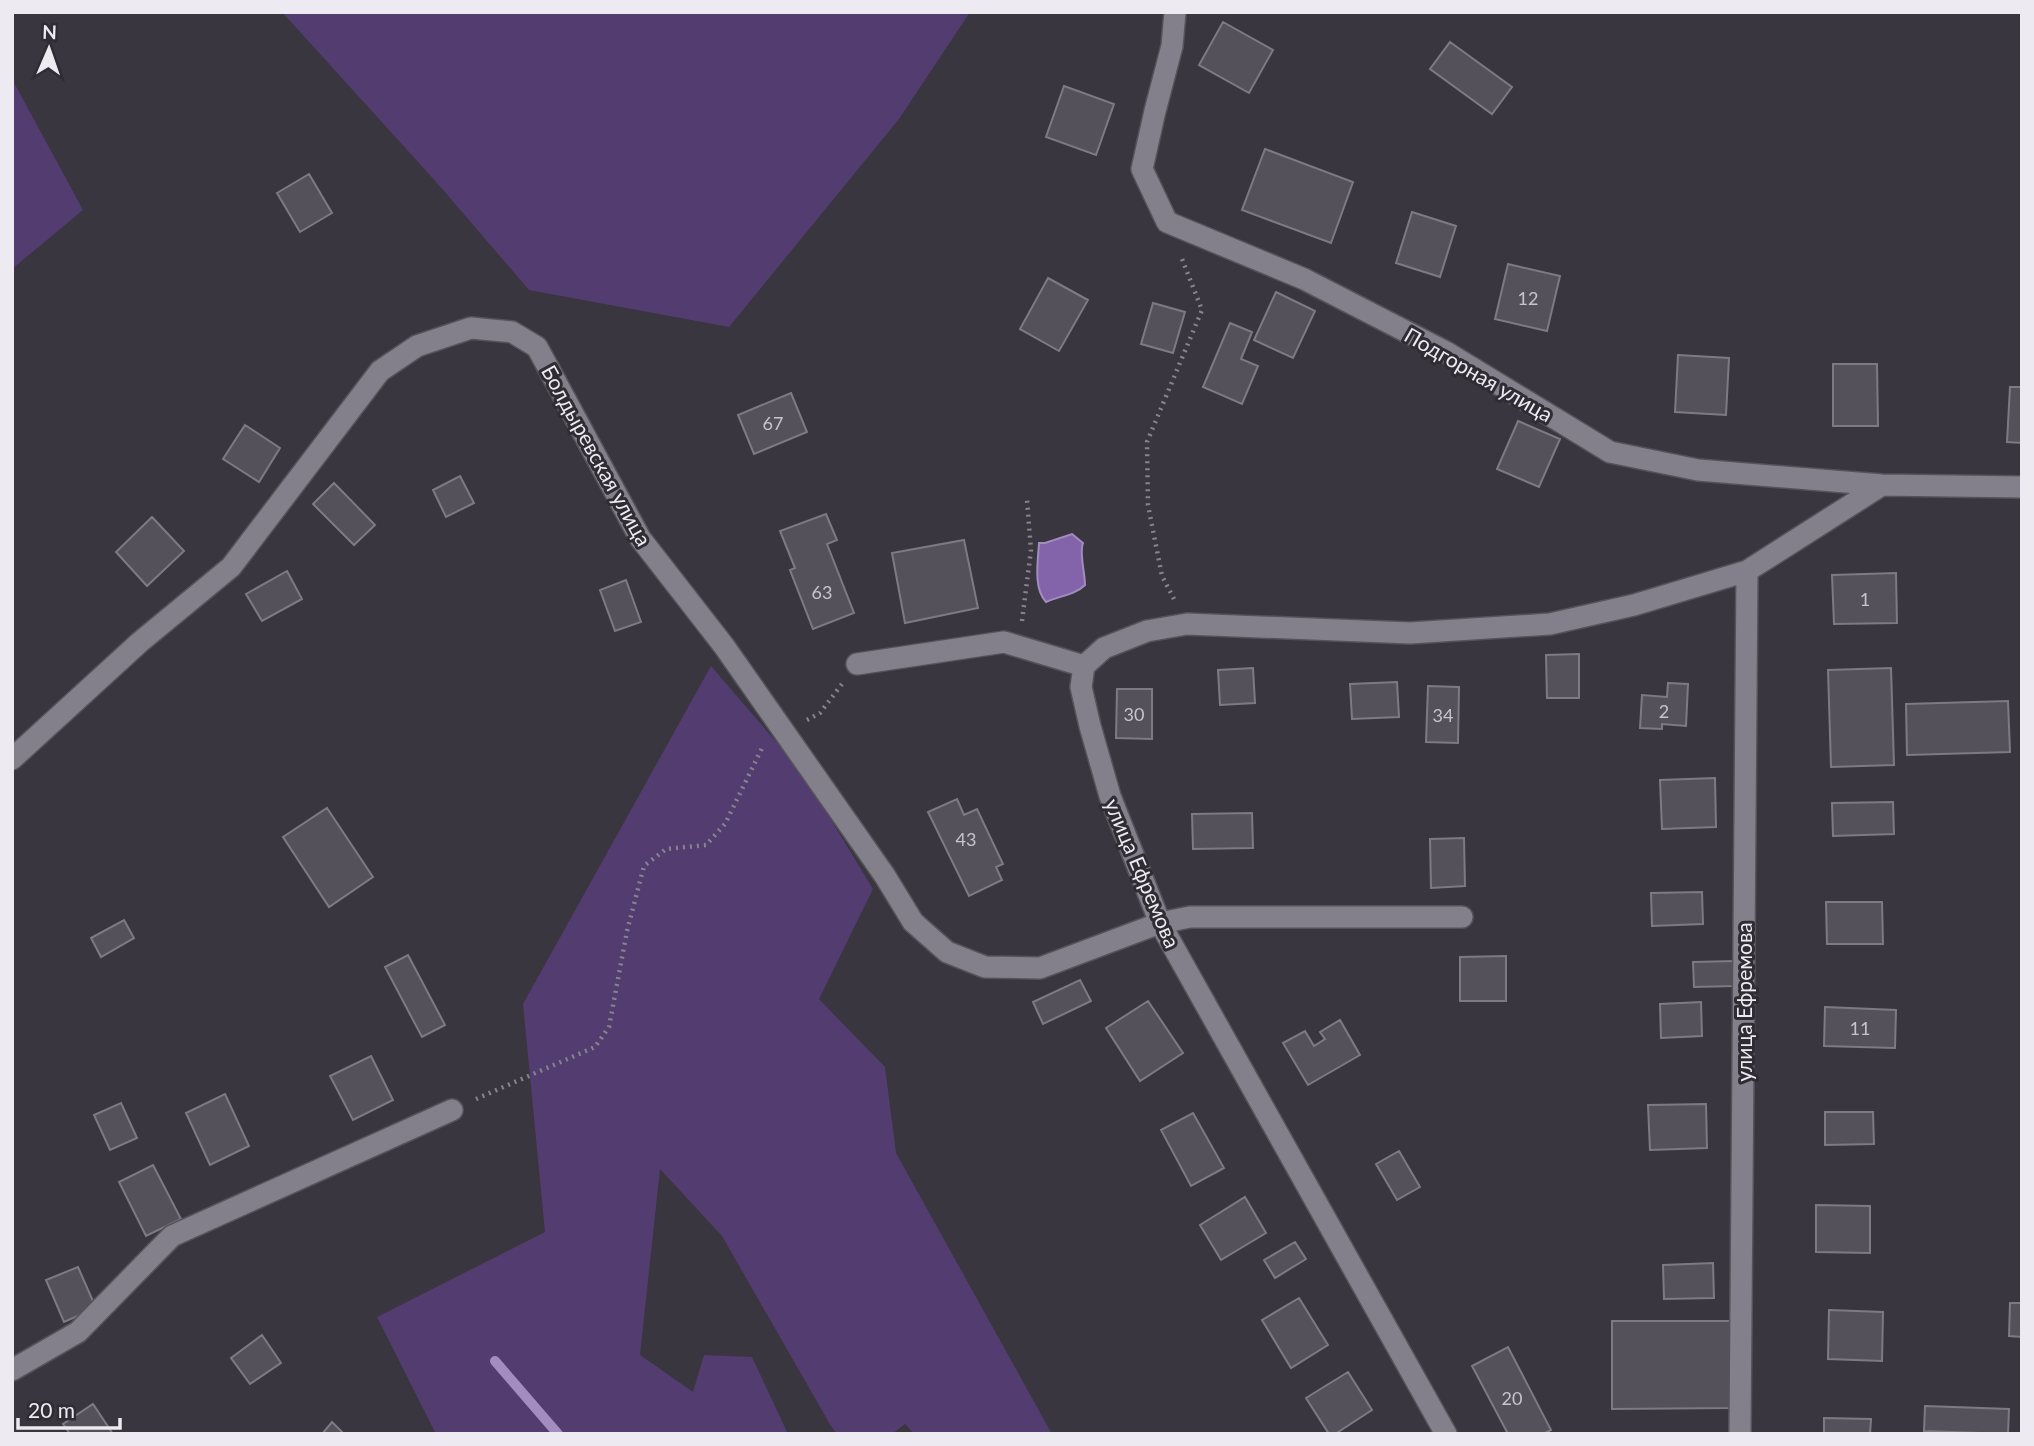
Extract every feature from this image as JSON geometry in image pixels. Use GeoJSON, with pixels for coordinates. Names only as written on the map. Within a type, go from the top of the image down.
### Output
{"type":"FeatureCollection","features":[{"type":"Feature","properties":{"kind":"street"},"geometry":{"type":"LineString","coordinates":[[1167,222],[1142,169],[1172,46],[1175,12]]}},
{"type":"Feature","properties":{"kind":"street","name":"Подгорная улица"},"geometry":{"type":"LineString","coordinates":[[1167,222],[1304,279],[1434,346],[1610,452],[1698,470],[1882,485],[2022,487]]}},
{"type":"Feature","properties":{"kind":"street","name":"Болдыревская улица"},"geometry":{"type":"LineString","coordinates":[[12,759],[140,642],[231,567],[380,371],[417,346],[471,328],[512,332],[537,347],[640,538],[724,646],[885,876],[914,922],[947,952],[985,967],[1040,968],[1160,923],[1190,917],[1462,917]]}},
{"type":"Feature","properties":{"kind":"street"},"geometry":{"type":"LineString","coordinates":[[857,664],[1004,642],[1084,666],[1104,648],[1147,631],[1187,624],[1410,633],[1550,624],[1634,606],[1747,571],[1882,485]]}},
{"type":"Feature","properties":{"kind":"street","name":"улица Ефремова"},"geometry":{"type":"LineString","coordinates":[[1740,1434],[1747,571]]}},
{"type":"Feature","properties":{"kind":"street","name":"улица Ефремова"},"geometry":{"type":"LineString","coordinates":[[1084,666],[1081,687],[1110,796],[1160,923],[1446,1434]]}},
{"type":"Feature","properties":{"kind":"street"},"geometry":{"type":"LineString","coordinates":[[12,1370],[78,1332],[173,1237],[452,1110]]}},
{"type":"Feature","properties":{"kind":"path"},"geometry":{"type":"LineString","coordinates":[[1167,222],[1202,310],[1147,442],[1148,505],[1162,576],[1187,624]]}},
{"type":"Feature","properties":{"kind":"path"},"geometry":{"type":"LineString","coordinates":[[1019,646],[1031,550],[1027,500]]}},
{"type":"Feature","properties":{"kind":"path"},"geometry":{"type":"LineString","coordinates":[[452,1110],[595,1047],[608,1027],[643,866],[666,849],[706,845],[725,824],[764,745],[820,713],[857,664]]}},
{"type":"Feature","properties":{"kind":"shaded area"},"geometry":{"type":"Polygon","coordinates":[[[282,12],[970,12],[899,119],[729,327],[529,290],[438,184],[282,12]]]}},
{"type":"Feature","properties":{"kind":"shaded area"},"geometry":{"type":"Polygon","coordinates":[[[12,79],[83,210],[12,269],[12,79]]]}},
{"type":"Feature","properties":{"kind":"shaded area"},"geometry":{"type":"Polygon","coordinates":[[[1072,534],[1083,543],[1085,585],[1072,593],[1046,602],[1038,582],[1039,543],[1072,534]]]}},
{"type":"Feature","properties":{"kind":"shaded area"},"geometry":{"type":"Polygon","coordinates":[[[711,666],[802,772],[873,889],[819,999],[885,1067],[896,1153],[1052,1434],[914,1434],[905,1424],[892,1434],[837,1434],[722,1236],[660,1169],[640,1355],[693,1392],[704,1355],[752,1357],[788,1434],[436,1434],[377,1317],[545,1232],[523,1004],[711,666]]]}},
{"type":"Feature","properties":{"kind":"building"},"geometry":{"type":"Polygon","coordinates":[[[1223,22],[1273,50],[1249,93],[1199,65],[1223,22]]]}},
{"type":"Feature","properties":{"kind":"building"},"geometry":{"type":"Polygon","coordinates":[[[1450,42],[1512,87],[1492,114],[1430,69],[1450,42]]]}},
{"type":"Feature","properties":{"kind":"building"},"geometry":{"type":"Polygon","coordinates":[[[1064,86],[1114,104],[1096,155],[1046,137],[1064,86]]]}},
{"type":"Feature","properties":{"kind":"building"},"geometry":{"type":"Polygon","coordinates":[[[1265,149],[1353,182],[1331,243],[1242,210],[1265,149]]]}},
{"type":"Feature","properties":{"kind":"building"},"geometry":{"type":"Polygon","coordinates":[[[309,174],[332,213],[300,232],[277,193],[309,174]]]}},
{"type":"Feature","properties":{"kind":"building"},"geometry":{"type":"Polygon","coordinates":[[[1412,212],[1456,226],[1440,277],[1396,263],[1412,212]]]}},
{"type":"Feature","properties":{"kind":"building"},"geometry":{"type":"Polygon","coordinates":[[[1508,264],[1560,276],[1547,331],[1495,319],[1508,264]]]}},
{"type":"Feature","properties":{"kind":"building"},"geometry":{"type":"Polygon","coordinates":[[[1048,278],[1088,300],[1059,351],[1020,329],[1048,278]]]}},
{"type":"Feature","properties":{"kind":"building"},"geometry":{"type":"Polygon","coordinates":[[[1276,292],[1315,311],[1293,358],[1254,340],[1276,292]]]}},
{"type":"Feature","properties":{"kind":"building"},"geometry":{"type":"Polygon","coordinates":[[[1153,303],[1185,312],[1173,353],[1141,344],[1153,303]]]}},
{"type":"Feature","properties":{"kind":"building"},"geometry":{"type":"Polygon","coordinates":[[[1230,323],[1252,332],[1241,359],[1258,366],[1242,404],[1203,387],[1230,323]]]}},
{"type":"Feature","properties":{"kind":"building"},"geometry":{"type":"Polygon","coordinates":[[[1678,355],[1729,358],[1726,415],[1675,412],[1678,355]]]}},
{"type":"Feature","properties":{"kind":"building"},"geometry":{"type":"Polygon","coordinates":[[[1833,364],[1877,364],[1878,426],[1833,426],[1833,364]]]}},
{"type":"Feature","properties":{"kind":"building"},"geometry":{"type":"Polygon","coordinates":[[[2010,387],[2022,387],[2022,443],[2007,442],[2010,387]]]}},
{"type":"Feature","properties":{"kind":"building"},"geometry":{"type":"Polygon","coordinates":[[[791,393],[807,432],[754,454],[738,415],[791,393]]]}},
{"type":"Feature","properties":{"kind":"building"},"geometry":{"type":"Polygon","coordinates":[[[1518,421],[1560,439],[1539,487],[1497,469],[1518,421]]]}},
{"type":"Feature","properties":{"kind":"building"},"geometry":{"type":"Polygon","coordinates":[[[245,425],[280,448],[259,482],[223,459],[245,425]]]}},
{"type":"Feature","properties":{"kind":"building"},"geometry":{"type":"Polygon","coordinates":[[[460,476],[474,503],[446,517],[433,490],[460,476]]]}},
{"type":"Feature","properties":{"kind":"building"},"geometry":{"type":"Polygon","coordinates":[[[334,483],[375,525],[354,545],[313,504],[334,483]]]}},
{"type":"Feature","properties":{"kind":"building"},"geometry":{"type":"Polygon","coordinates":[[[826,514],[837,540],[827,544],[854,613],[813,629],[790,570],[795,568],[780,531],[826,514]]]}},
{"type":"Feature","properties":{"kind":"building"},"geometry":{"type":"Polygon","coordinates":[[[152,517],[184,551],[147,586],[116,552],[152,517]]]}},
{"type":"Feature","properties":{"kind":"building"},"geometry":{"type":"Polygon","coordinates":[[[964,540],[978,608],[905,623],[892,553],[964,540]]]}},
{"type":"Feature","properties":{"kind":"building"},"geometry":{"type":"Polygon","coordinates":[[[287,571],[302,599],[262,621],[246,594],[287,571]]]}},
{"type":"Feature","properties":{"kind":"building"},"geometry":{"type":"Polygon","coordinates":[[[1896,573],[1897,623],[1834,624],[1832,575],[1896,573]]]}},
{"type":"Feature","properties":{"kind":"building"},"geometry":{"type":"Polygon","coordinates":[[[626,580],[641,622],[615,631],[600,590],[626,580]]]}},
{"type":"Feature","properties":{"kind":"building"},"geometry":{"type":"Polygon","coordinates":[[[1579,654],[1579,698],[1547,698],[1546,655],[1579,654]]]}},
{"type":"Feature","properties":{"kind":"building"},"geometry":{"type":"Polygon","coordinates":[[[1253,668],[1255,703],[1220,705],[1218,670],[1253,668]]]}},
{"type":"Feature","properties":{"kind":"building"},"geometry":{"type":"Polygon","coordinates":[[[1891,668],[1894,765],[1831,767],[1828,670],[1891,668]]]}},
{"type":"Feature","properties":{"kind":"building"},"geometry":{"type":"Polygon","coordinates":[[[1397,682],[1399,717],[1352,719],[1350,684],[1397,682]]]}},
{"type":"Feature","properties":{"kind":"building"},"geometry":{"type":"Polygon","coordinates":[[[1668,683],[1688,684],[1686,726],[1662,724],[1662,729],[1640,728],[1642,695],[1667,697],[1668,683]]]}},
{"type":"Feature","properties":{"kind":"building"},"geometry":{"type":"Polygon","coordinates":[[[1428,686],[1459,687],[1458,743],[1426,742],[1428,686]]]}},
{"type":"Feature","properties":{"kind":"building"},"geometry":{"type":"Polygon","coordinates":[[[1117,689],[1152,689],[1152,739],[1116,738],[1117,689]]]}},
{"type":"Feature","properties":{"kind":"building"},"geometry":{"type":"Polygon","coordinates":[[[2008,701],[2010,752],[1907,755],[1906,704],[2008,701]]]}},
{"type":"Feature","properties":{"kind":"building"},"geometry":{"type":"Polygon","coordinates":[[[1715,778],[1716,827],[1662,829],[1660,780],[1715,778]]]}},
{"type":"Feature","properties":{"kind":"building"},"geometry":{"type":"Polygon","coordinates":[[[957,799],[964,815],[977,809],[1003,864],[996,867],[1002,880],[969,896],[928,812],[957,799]]]}},
{"type":"Feature","properties":{"kind":"building"},"geometry":{"type":"Polygon","coordinates":[[[1893,802],[1894,834],[1833,836],[1832,803],[1893,802]]]}},
{"type":"Feature","properties":{"kind":"building"},"geometry":{"type":"Polygon","coordinates":[[[327,808],[373,877],[329,907],[283,837],[327,808]]]}},
{"type":"Feature","properties":{"kind":"building"},"geometry":{"type":"Polygon","coordinates":[[[1252,813],[1253,848],[1193,849],[1192,814],[1252,813]]]}},
{"type":"Feature","properties":{"kind":"building"},"geometry":{"type":"Polygon","coordinates":[[[1464,838],[1465,886],[1431,888],[1430,839],[1464,838]]]}},
{"type":"Feature","properties":{"kind":"building"},"geometry":{"type":"Polygon","coordinates":[[[1702,892],[1703,924],[1652,926],[1651,893],[1702,892]]]}},
{"type":"Feature","properties":{"kind":"building"},"geometry":{"type":"Polygon","coordinates":[[[1826,902],[1882,902],[1883,944],[1827,944],[1826,902]]]}},
{"type":"Feature","properties":{"kind":"building"},"geometry":{"type":"Polygon","coordinates":[[[124,920],[134,938],[101,957],[91,938],[124,920]]]}},
{"type":"Feature","properties":{"kind":"building"},"geometry":{"type":"Polygon","coordinates":[[[408,955],[445,1025],[422,1037],[385,967],[408,955]]]}},
{"type":"Feature","properties":{"kind":"building"},"geometry":{"type":"Polygon","coordinates":[[[1506,956],[1506,1001],[1460,1001],[1460,957],[1506,956]]]}},
{"type":"Feature","properties":{"kind":"building"},"geometry":{"type":"Polygon","coordinates":[[[1735,961],[1736,986],[1694,987],[1693,962],[1735,961]]]}},
{"type":"Feature","properties":{"kind":"building"},"geometry":{"type":"Polygon","coordinates":[[[1080,980],[1091,1001],[1043,1024],[1033,1002],[1080,980]]]}},
{"type":"Feature","properties":{"kind":"building"},"geometry":{"type":"Polygon","coordinates":[[[1148,1001],[1183,1053],[1140,1081],[1106,1028],[1148,1001]]]}},
{"type":"Feature","properties":{"kind":"building"},"geometry":{"type":"Polygon","coordinates":[[[1701,1002],[1702,1036],[1661,1038],[1660,1004],[1701,1002]]]}},
{"type":"Feature","properties":{"kind":"building"},"geometry":{"type":"Polygon","coordinates":[[[1825,1007],[1896,1010],[1895,1048],[1824,1046],[1825,1007]]]}},
{"type":"Feature","properties":{"kind":"building"},"geometry":{"type":"Polygon","coordinates":[[[1340,1020],[1360,1055],[1308,1085],[1283,1043],[1305,1031],[1314,1046],[1325,1039],[1320,1032],[1340,1020]]]}},
{"type":"Feature","properties":{"kind":"building"},"geometry":{"type":"Polygon","coordinates":[[[371,1056],[393,1100],[353,1120],[330,1076],[371,1056]]]}},
{"type":"Feature","properties":{"kind":"building"},"geometry":{"type":"Polygon","coordinates":[[[225,1094],[249,1146],[210,1165],[186,1113],[225,1094]]]}},
{"type":"Feature","properties":{"kind":"building"},"geometry":{"type":"Polygon","coordinates":[[[121,1103],[137,1138],[110,1150],[94,1115],[121,1103]]]}},
{"type":"Feature","properties":{"kind":"building"},"geometry":{"type":"Polygon","coordinates":[[[1706,1104],[1707,1148],[1650,1150],[1648,1105],[1706,1104]]]}},
{"type":"Feature","properties":{"kind":"building"},"geometry":{"type":"Polygon","coordinates":[[[1825,1112],[1873,1112],[1874,1144],[1825,1145],[1825,1112]]]}},
{"type":"Feature","properties":{"kind":"building"},"geometry":{"type":"Polygon","coordinates":[[[1193,1113],[1224,1168],[1191,1186],[1161,1130],[1193,1113]]]}},
{"type":"Feature","properties":{"kind":"building"},"geometry":{"type":"Polygon","coordinates":[[[1399,1151],[1420,1187],[1397,1200],[1376,1164],[1399,1151]]]}},
{"type":"Feature","properties":{"kind":"building"},"geometry":{"type":"Polygon","coordinates":[[[153,1165],[181,1219],[146,1236],[119,1182],[153,1165]]]}},
{"type":"Feature","properties":{"kind":"building"},"geometry":{"type":"Polygon","coordinates":[[[1245,1197],[1266,1233],[1221,1260],[1200,1225],[1245,1197]]]}},
{"type":"Feature","properties":{"kind":"building"},"geometry":{"type":"Polygon","coordinates":[[[1816,1205],[1870,1206],[1870,1253],[1816,1252],[1816,1205]]]}},
{"type":"Feature","properties":{"kind":"building"},"geometry":{"type":"Polygon","coordinates":[[[1295,1242],[1306,1259],[1275,1278],[1264,1260],[1295,1242]]]}},
{"type":"Feature","properties":{"kind":"building"},"geometry":{"type":"Polygon","coordinates":[[[1713,1263],[1714,1298],[1664,1299],[1663,1265],[1713,1263]]]}},
{"type":"Feature","properties":{"kind":"building"},"geometry":{"type":"Polygon","coordinates":[[[78,1267],[96,1308],[64,1322],[46,1280],[78,1267]]]}},
{"type":"Feature","properties":{"kind":"building"},"geometry":{"type":"Polygon","coordinates":[[[1299,1298],[1328,1345],[1291,1368],[1262,1320],[1299,1298]]]}},
{"type":"Feature","properties":{"kind":"building"},"geometry":{"type":"Polygon","coordinates":[[[2010,1303],[2022,1303],[2022,1337],[2009,1336],[2010,1303]]]}},
{"type":"Feature","properties":{"kind":"building"},"geometry":{"type":"Polygon","coordinates":[[[1829,1310],[1883,1312],[1882,1361],[1828,1359],[1829,1310]]]}},
{"type":"Feature","properties":{"kind":"building"},"geometry":{"type":"Polygon","coordinates":[[[1612,1321],[1732,1321],[1733,1408],[1612,1409],[1612,1321]]]}},
{"type":"Feature","properties":{"kind":"building"},"geometry":{"type":"Polygon","coordinates":[[[262,1335],[281,1363],[250,1384],[231,1358],[262,1335]]]}},
{"type":"Feature","properties":{"kind":"building"},"geometry":{"type":"Polygon","coordinates":[[[1508,1347],[1551,1430],[1543,1434],[1508,1434],[1472,1366],[1508,1347]]]}},
{"type":"Feature","properties":{"kind":"building"},"geometry":{"type":"Polygon","coordinates":[[[1348,1372],[1372,1410],[1335,1434],[1329,1434],[1306,1398],[1348,1372]]]}},
{"type":"Feature","properties":{"kind":"building"},"geometry":{"type":"Polygon","coordinates":[[[93,1404],[113,1434],[70,1434],[63,1424],[93,1404]]]}},
{"type":"Feature","properties":{"kind":"building"},"geometry":{"type":"Polygon","coordinates":[[[1925,1406],[2009,1409],[2008,1434],[1924,1431],[1925,1406]]]}},
{"type":"Feature","properties":{"kind":"building"},"geometry":{"type":"Polygon","coordinates":[[[1824,1418],[1871,1419],[1870,1434],[1824,1434],[1824,1418]]]}},
{"type":"Feature","properties":{"kind":"building"},"geometry":{"type":"Polygon","coordinates":[[[332,1422],[344,1434],[322,1434],[332,1422]]]}},
{"type":"Feature","properties":{"kind":"waterway"},"geometry":{"type":"LineString","coordinates":[[495,1361],[558,1434]]}}]}
